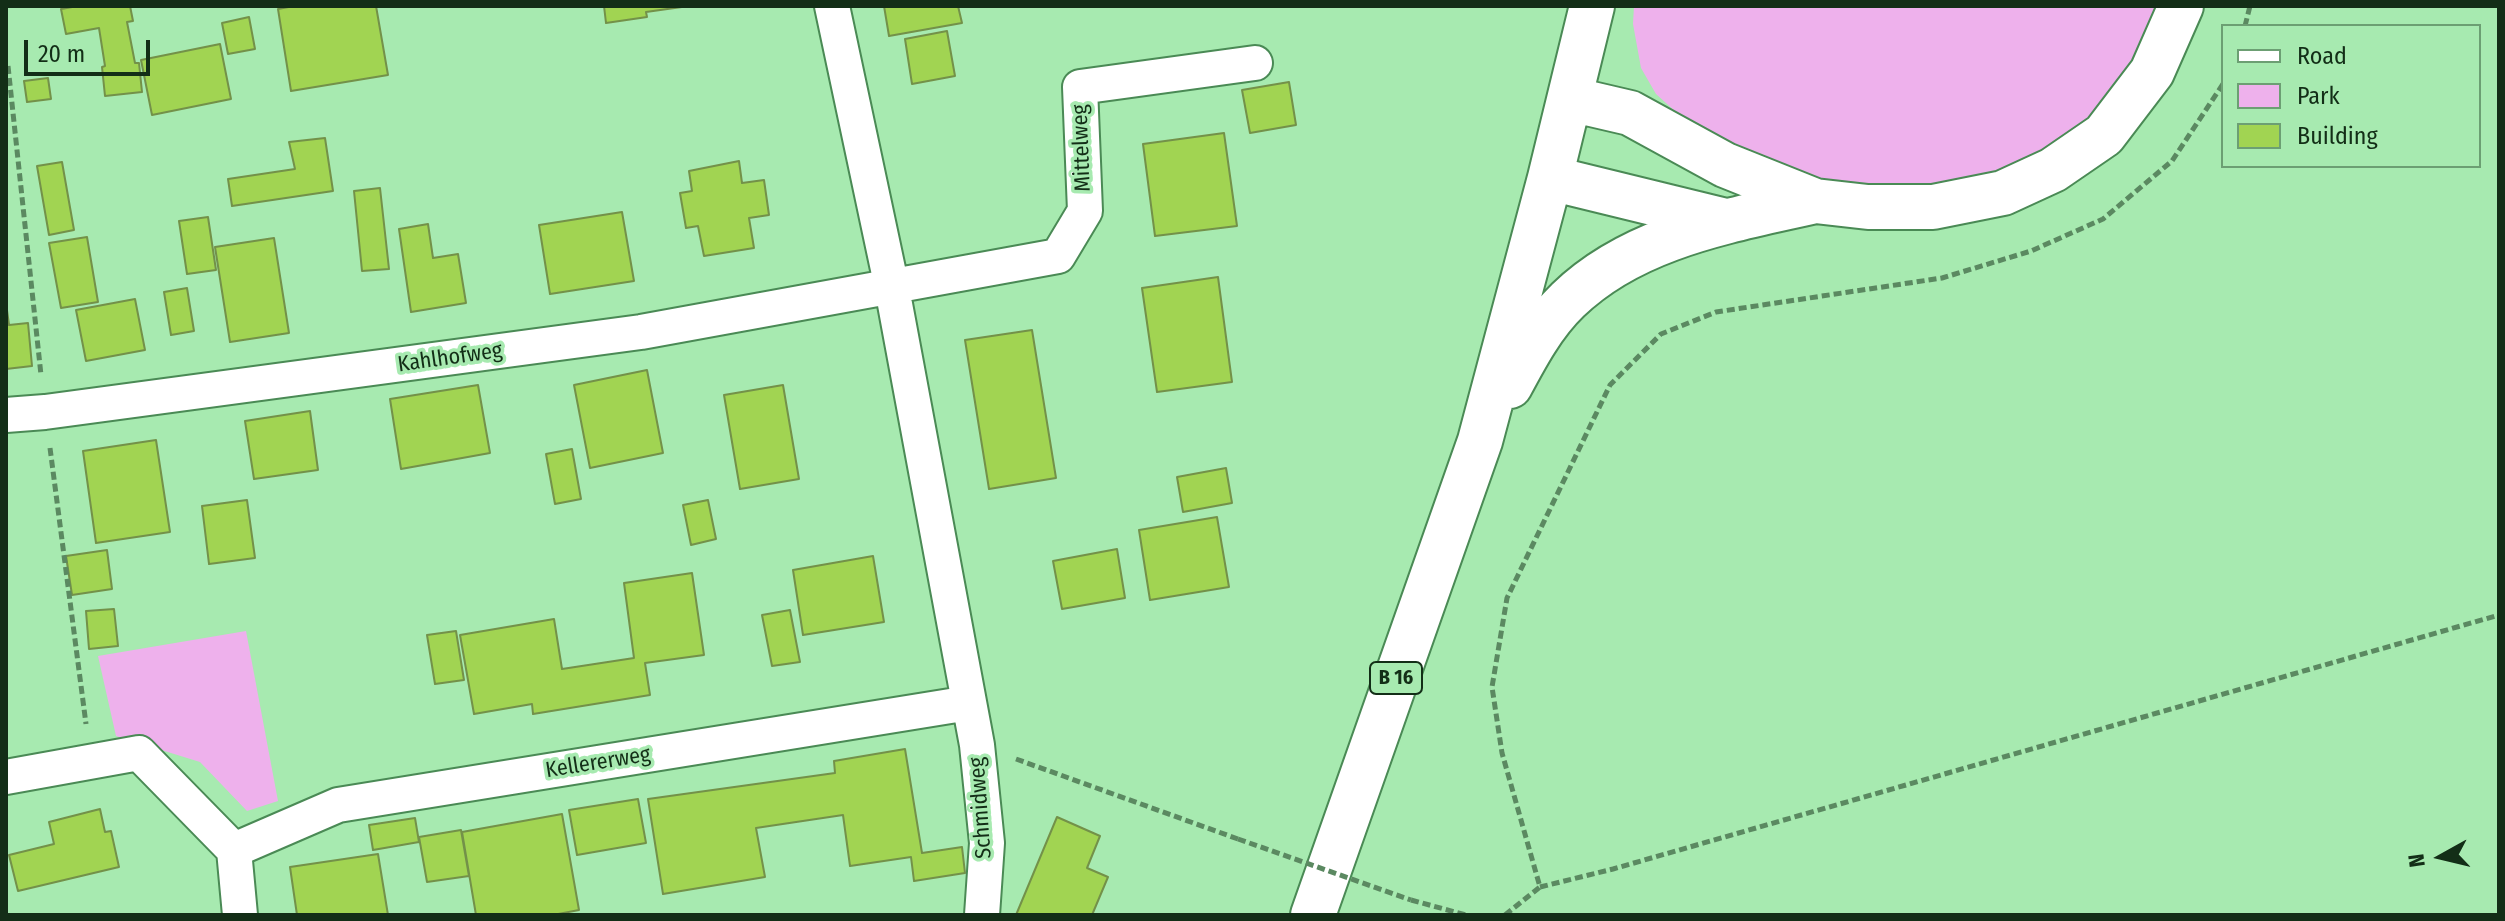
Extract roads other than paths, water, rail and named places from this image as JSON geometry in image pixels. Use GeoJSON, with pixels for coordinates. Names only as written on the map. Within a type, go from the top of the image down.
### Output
{"type":"FeatureCollection","features":[{"type":"Feature","properties":{"kind":"main road","name":"B 16"},"geometry":{"type":"LineString","coordinates":[[1313,915],[1480,441],[1592,6]]}},
{"type":"Feature","properties":{"kind":"main road"},"geometry":{"type":"LineString","coordinates":[[1570,99],[1630,113],[1725,165],[1815,201],[1868,207],[1933,207],[2003,193],[2053,170],[2104,135],[2152,72],[2181,6]]}},
{"type":"Feature","properties":{"kind":"main road"},"geometry":{"type":"LineString","coordinates":[[1550,178],[1728,222]]}},
{"type":"Feature","properties":{"kind":"main road"},"geometry":{"type":"LineString","coordinates":[[1480,441],[1531,347],[1568,301],[1604,272],[1645,249],[1689,232],[1815,201]]}},
{"type":"Feature","properties":{"kind":"street"},"geometry":{"type":"LineString","coordinates":[[832,6],[892,288],[969,703]]}},
{"type":"Feature","properties":{"kind":"street","name":"Mittelweg"},"geometry":{"type":"LineString","coordinates":[[892,288],[1058,256],[1085,211],[1080,87],[1255,63]]}},
{"type":"Feature","properties":{"kind":"street","name":"Kahlhofweg"},"geometry":{"type":"LineString","coordinates":[[6,415],[641,332],[892,288]]}},
{"type":"Feature","properties":{"kind":"street","name":"Schmidweg"},"geometry":{"type":"LineString","coordinates":[[969,703],[977,745],[987,843],[982,915]]}},
{"type":"Feature","properties":{"kind":"street","name":"Kellererweg"},"geometry":{"type":"LineString","coordinates":[[234,850],[338,805],[969,703]]}},
{"type":"Feature","properties":{"kind":"street"},"geometry":{"type":"LineString","coordinates":[[6,777],[139,753],[234,850],[240,915]]}}]}
